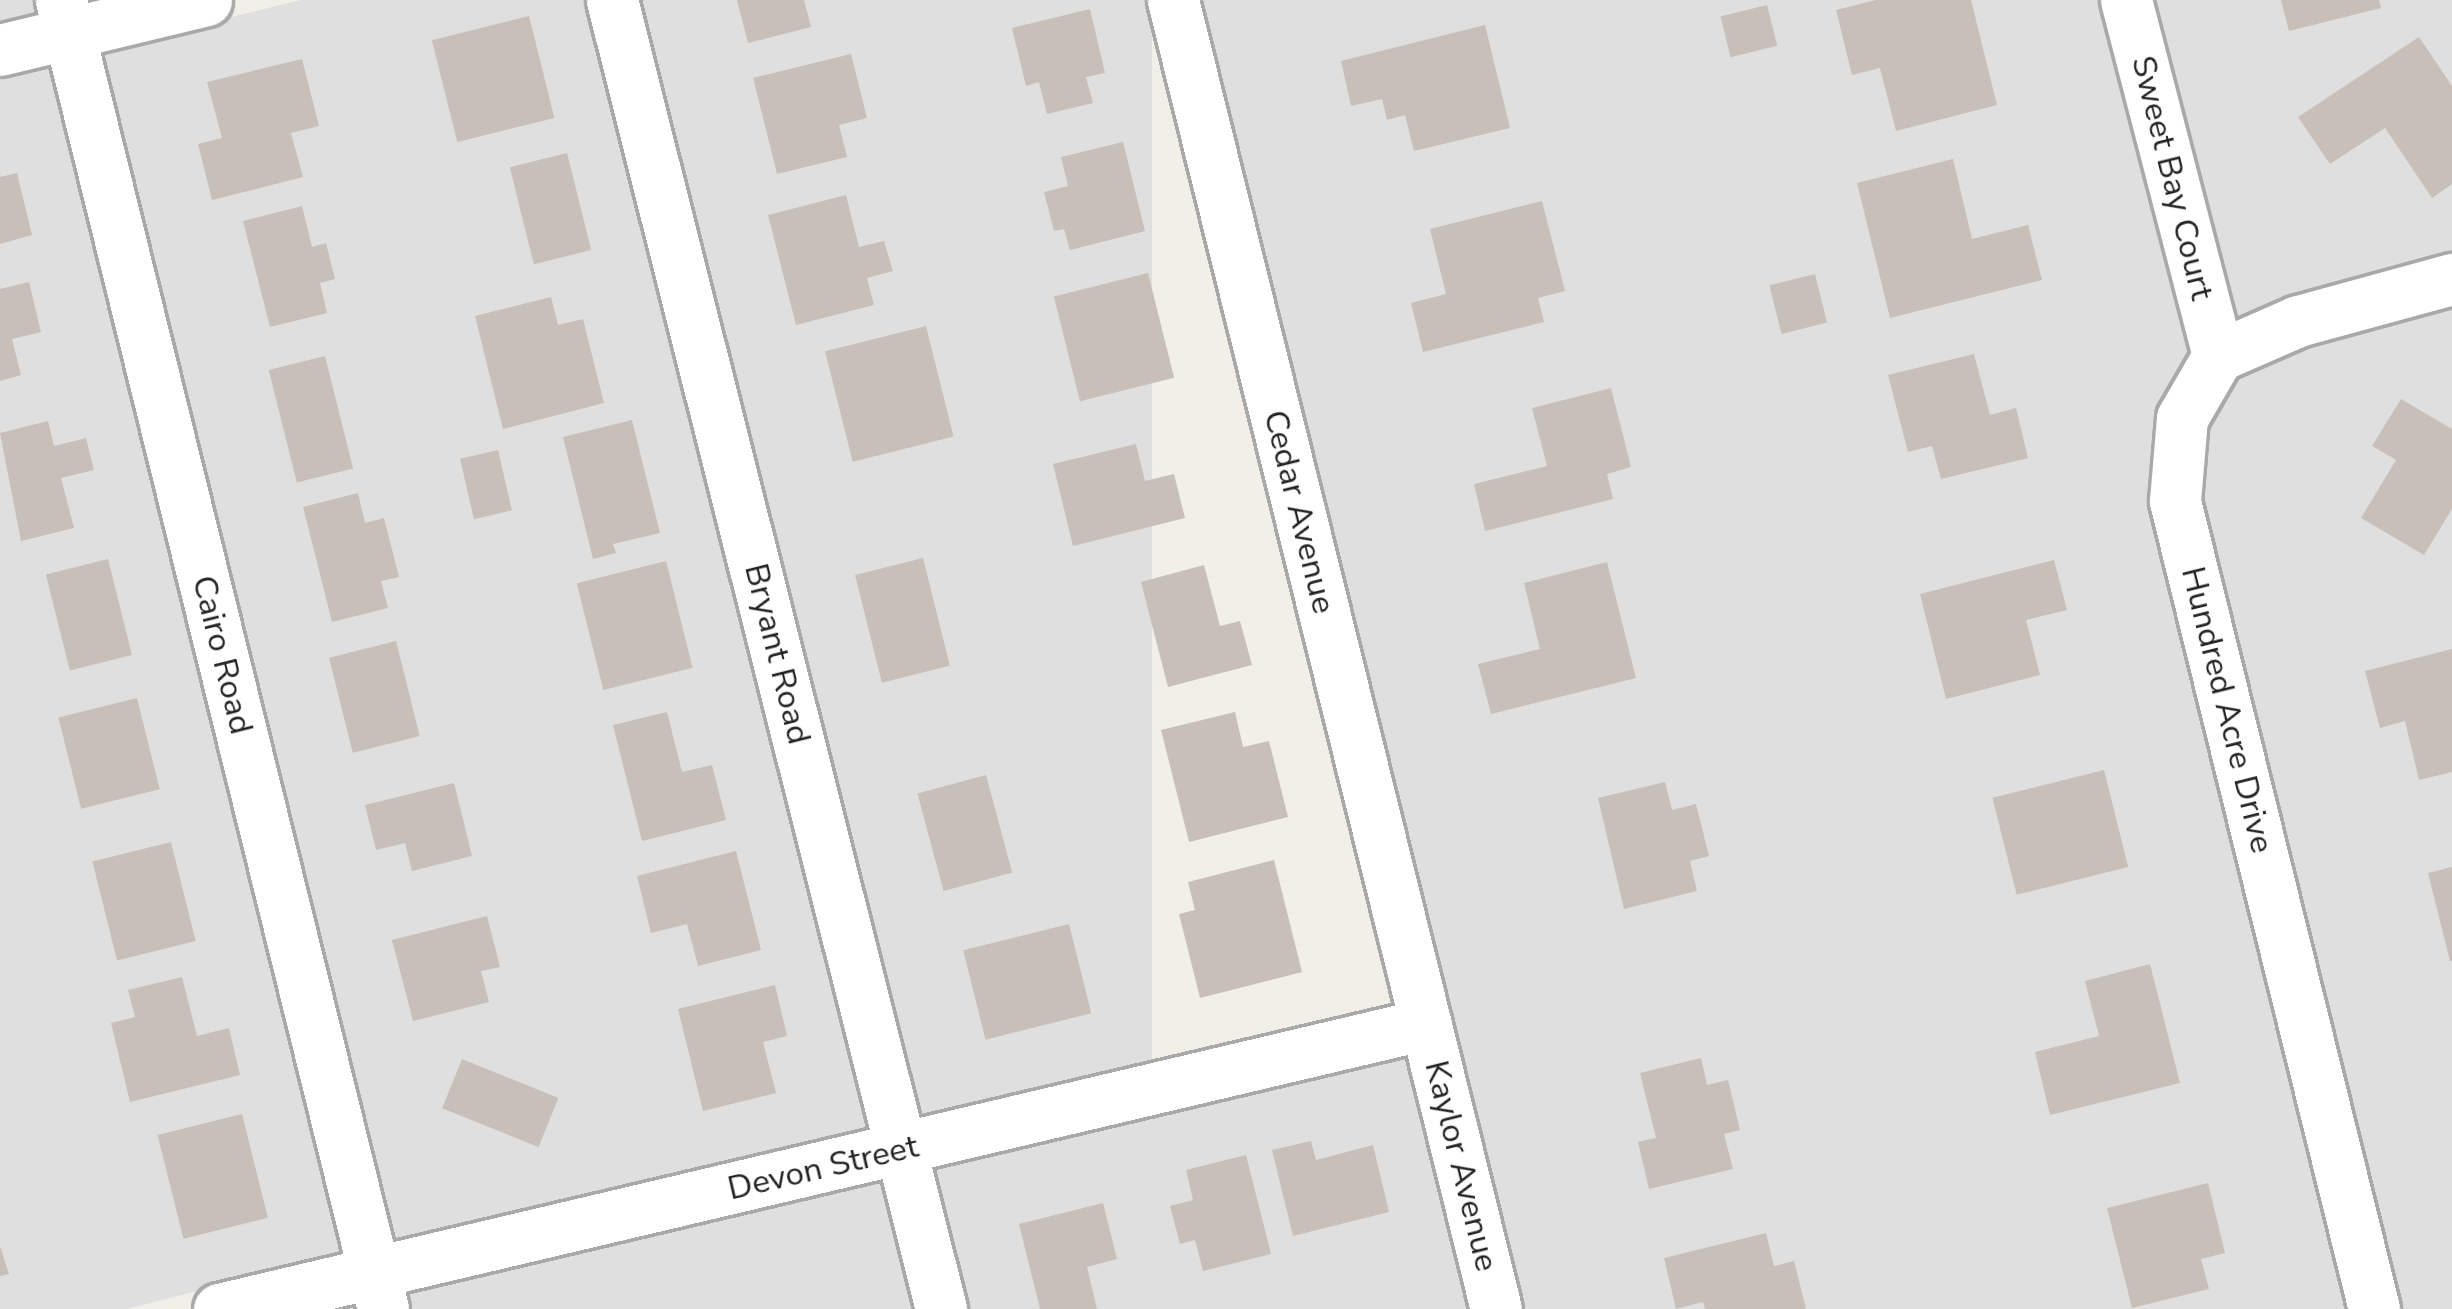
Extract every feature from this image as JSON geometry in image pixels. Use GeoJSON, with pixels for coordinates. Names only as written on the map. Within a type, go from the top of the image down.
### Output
{"type":"FeatureCollection","features":[{"type":"Feature","properties":{"kind":"street"},"geometry":{"type":"LineString","coordinates":[[0,50],[65,17],[206,0]]}},
{"type":"Feature","properties":{"kind":"street","name":"Bryant Road"},"geometry":{"type":"LineString","coordinates":[[612,0],[941,1309]]}},
{"type":"Feature","properties":{"kind":"street","name":"Cedar Avenue"},"geometry":{"type":"LineString","coordinates":[[1173,0],[1426,1024]]}},
{"type":"Feature","properties":{"kind":"street","name":"Sweet Bay Court"},"geometry":{"type":"LineString","coordinates":[[2126,0],[2218,356]]}},
{"type":"Feature","properties":{"kind":"street","name":"Cairo Road"},"geometry":{"type":"LineString","coordinates":[[65,17],[378,1289]]}},
{"type":"Feature","properties":{"kind":"street"},"geometry":{"type":"LineString","coordinates":[[2218,356],[2298,321],[2452,279]]}},
{"type":"Feature","properties":{"kind":"street","name":"Hundred Acre Drive"},"geometry":{"type":"LineString","coordinates":[[2218,356],[2182,418],[2175,501],[2374,1309]]}},
{"type":"Feature","properties":{"kind":"street","name":"Devon Street"},"geometry":{"type":"LineString","coordinates":[[219,1309],[378,1289],[903,1150],[1426,1024]]}},
{"type":"Feature","properties":{"kind":"street","name":"Kaylor Avenue"},"geometry":{"type":"LineString","coordinates":[[1426,1024],[1496,1309]]}},
{"type":"Feature","properties":{"kind":"shaded area"},"geometry":{"type":"Polygon","coordinates":[[[0,0],[41,0],[45,16],[0,27],[0,0]]]}},
{"type":"Feature","properties":{"kind":"shaded area"},"geometry":{"type":"Polygon","coordinates":[[[301,0],[591,0],[877,1132],[388,1242],[94,51],[301,0]]]}},
{"type":"Feature","properties":{"kind":"shaded area"},"geometry":{"type":"Polygon","coordinates":[[[633,0],[1152,0],[1152,1158],[633,1158],[633,0]]]}},
{"type":"Feature","properties":{"kind":"shaded area"},"geometry":{"type":"Polygon","coordinates":[[[1194,0],[2105,0],[2195,353],[2165,404],[2353,1309],[1516,1309],[1194,0]]]}},
{"type":"Feature","properties":{"kind":"shaded area"},"geometry":{"type":"Polygon","coordinates":[[[2147,0],[2452,0],[2452,255],[2231,325],[2147,0]]]}},
{"type":"Feature","properties":{"kind":"shaded area"},"geometry":{"type":"Polygon","coordinates":[[[55,61],[349,1252],[127,1309],[0,1309],[0,74],[55,61]]]}},
{"type":"Feature","properties":{"kind":"shaded area"},"geometry":{"type":"Polygon","coordinates":[[[2452,303],[2452,1309],[2395,1309],[2196,501],[2202,426],[2231,376],[2305,343],[2452,303]]]}},
{"type":"Feature","properties":{"kind":"shaded area"},"geometry":{"type":"Polygon","coordinates":[[[1411,1051],[1475,1309],[962,1309],[928,1167],[1411,1051]]]}},
{"type":"Feature","properties":{"kind":"shaded area"},"geometry":{"type":"Polygon","coordinates":[[[889,1176],[921,1309],[404,1309],[399,1287],[889,1176]]]}},
{"type":"Feature","properties":{"kind":"building"},"geometry":{"type":"Polygon","coordinates":[[[737,0],[804,0],[811,27],[748,43],[737,0]]]}},
{"type":"Feature","properties":{"kind":"building"},"geometry":{"type":"Polygon","coordinates":[[[1876,0],[1971,0],[1997,105],[1896,131],[1880,68],[1852,75],[1836,10],[1876,0]]]}},
{"type":"Feature","properties":{"kind":"building"},"geometry":{"type":"Polygon","coordinates":[[[2281,0],[2379,0],[2381,8],[2289,31],[2281,0]]]}},
{"type":"Feature","properties":{"kind":"building"},"geometry":{"type":"Polygon","coordinates":[[[1767,5],[1777,46],[1731,57],[1720,17],[1767,5]]]}},
{"type":"Feature","properties":{"kind":"building"},"geometry":{"type":"Polygon","coordinates":[[[1090,9],[1105,73],[1086,77],[1093,103],[1047,114],[1039,82],[1026,86],[1012,28],[1090,9]]]}},
{"type":"Feature","properties":{"kind":"building"},"geometry":{"type":"Polygon","coordinates":[[[529,16],[554,118],[457,142],[432,40],[529,16]]]}},
{"type":"Feature","properties":{"kind":"building"},"geometry":{"type":"Polygon","coordinates":[[[1485,25],[1510,128],[1414,151],[1405,115],[1387,120],[1382,99],[1351,106],[1341,61],[1485,25]]]}},
{"type":"Feature","properties":{"kind":"building"},"geometry":{"type":"Polygon","coordinates":[[[2419,37],[2452,86],[2452,184],[2432,198],[2385,128],[2330,164],[2298,117],[2419,37]]]}},
{"type":"Feature","properties":{"kind":"building"},"geometry":{"type":"Polygon","coordinates":[[[851,54],[867,118],[839,125],[847,157],[777,174],[753,78],[851,54]]]}},
{"type":"Feature","properties":{"kind":"building"},"geometry":{"type":"Polygon","coordinates":[[[302,59],[319,126],[291,133],[303,177],[212,200],[198,144],[222,138],[207,82],[302,59]]]}},
{"type":"Feature","properties":{"kind":"building"},"geometry":{"type":"Polygon","coordinates":[[[1123,142],[1145,231],[1070,250],[1064,229],[1054,231],[1044,192],[1068,186],[1061,157],[1123,142]]]}},
{"type":"Feature","properties":{"kind":"building"},"geometry":{"type":"Polygon","coordinates":[[[567,153],[591,250],[534,264],[510,167],[567,153]]]}},
{"type":"Feature","properties":{"kind":"building"},"geometry":{"type":"Polygon","coordinates":[[[1953,159],[1972,239],[2028,225],[2042,280],[1890,318],[1857,183],[1953,159]]]}},
{"type":"Feature","properties":{"kind":"building"},"geometry":{"type":"Polygon","coordinates":[[[17,173],[32,235],[0,244],[0,177],[17,173]]]}},
{"type":"Feature","properties":{"kind":"building"},"geometry":{"type":"Polygon","coordinates":[[[846,195],[859,247],[884,241],[893,271],[867,278],[874,305],[796,325],[768,215],[846,195]]]}},
{"type":"Feature","properties":{"kind":"building"},"geometry":{"type":"Polygon","coordinates":[[[1542,201],[1565,291],[1538,298],[1544,322],[1423,352],[1411,303],[1446,294],[1430,229],[1542,201]]]}},
{"type":"Feature","properties":{"kind":"building"},"geometry":{"type":"Polygon","coordinates":[[[302,206],[312,247],[326,243],[335,279],[320,283],[327,313],[270,327],[243,221],[302,206]]]}},
{"type":"Feature","properties":{"kind":"building"},"geometry":{"type":"Polygon","coordinates":[[[1148,273],[1174,378],[1080,401],[1054,296],[1148,273]]]}},
{"type":"Feature","properties":{"kind":"building"},"geometry":{"type":"Polygon","coordinates":[[[1815,274],[1827,323],[1781,334],[1769,285],[1815,274]]]}},
{"type":"Feature","properties":{"kind":"building"},"geometry":{"type":"Polygon","coordinates":[[[29,282],[41,332],[12,339],[21,375],[0,381],[0,289],[29,282]]]}},
{"type":"Feature","properties":{"kind":"building"},"geometry":{"type":"Polygon","coordinates":[[[551,297],[558,325],[583,319],[604,403],[503,429],[475,316],[551,297]]]}},
{"type":"Feature","properties":{"kind":"building"},"geometry":{"type":"Polygon","coordinates":[[[926,326],[954,437],[853,462],[825,351],[926,326]]]}},
{"type":"Feature","properties":{"kind":"building"},"geometry":{"type":"Polygon","coordinates":[[[1974,354],[1990,415],[2016,408],[2028,458],[1941,479],[1932,446],[1908,452],[1888,375],[1974,354]]]}},
{"type":"Feature","properties":{"kind":"building"},"geometry":{"type":"Polygon","coordinates":[[[325,356],[353,469],[297,483],[269,370],[325,356]]]}},
{"type":"Feature","properties":{"kind":"building"},"geometry":{"type":"Polygon","coordinates":[[[1611,388],[1631,467],[1607,474],[1613,499],[1485,531],[1474,484],[1547,466],[1532,408],[1611,388]]]}},
{"type":"Feature","properties":{"kind":"building"},"geometry":{"type":"Polygon","coordinates":[[[2401,399],[2452,429],[2452,509],[2424,555],[2361,518],[2396,460],[2372,446],[2401,399]]]}},
{"type":"Feature","properties":{"kind":"building"},"geometry":{"type":"Polygon","coordinates":[[[632,420],[660,533],[613,544],[616,553],[593,559],[563,437],[632,420]]]}},
{"type":"Feature","properties":{"kind":"building"},"geometry":{"type":"Polygon","coordinates":[[[48,421],[54,446],[86,438],[94,470],[61,478],[74,528],[21,541],[0,433],[48,421]]]}},
{"type":"Feature","properties":{"kind":"building"},"geometry":{"type":"Polygon","coordinates":[[[1136,444],[1145,481],[1174,474],[1185,518],[1073,546],[1053,464],[1136,444]]]}},
{"type":"Feature","properties":{"kind":"building"},"geometry":{"type":"Polygon","coordinates":[[[498,450],[512,510],[474,519],[460,459],[498,450]]]}},
{"type":"Feature","properties":{"kind":"building"},"geometry":{"type":"Polygon","coordinates":[[[358,493],[365,523],[384,518],[399,577],[381,581],[388,608],[332,622],[303,507],[358,493]]]}},
{"type":"Feature","properties":{"kind":"building"},"geometry":{"type":"Polygon","coordinates":[[[923,558],[950,666],[882,683],[855,575],[923,558]]]}},
{"type":"Feature","properties":{"kind":"building"},"geometry":{"type":"Polygon","coordinates":[[[108,559],[132,655],[70,671],[46,574],[108,559]]]}},
{"type":"Feature","properties":{"kind":"building"},"geometry":{"type":"Polygon","coordinates":[[[2054,560],[2067,610],[2026,620],[2040,675],[1946,699],[1920,594],[2054,560]]]}},
{"type":"Feature","properties":{"kind":"building"},"geometry":{"type":"Polygon","coordinates":[[[666,561],[693,668],[603,690],[577,583],[666,561]]]}},
{"type":"Feature","properties":{"kind":"building"},"geometry":{"type":"Polygon","coordinates":[[[1607,562],[1636,678],[1491,714],[1478,664],[1540,649],[1524,583],[1607,562]]]}},
{"type":"Feature","properties":{"kind":"building"},"geometry":{"type":"Polygon","coordinates":[[[1204,565],[1220,626],[1240,621],[1252,665],[1168,687],[1141,582],[1204,565]]]}},
{"type":"Feature","properties":{"kind":"building"},"geometry":{"type":"Polygon","coordinates":[[[396,641],[420,736],[353,753],[329,658],[396,641]]]}},
{"type":"Feature","properties":{"kind":"building"},"geometry":{"type":"Polygon","coordinates":[[[2452,649],[2452,772],[2419,780],[2405,721],[2380,728],[2365,671],[2452,649]]]}},
{"type":"Feature","properties":{"kind":"building"},"geometry":{"type":"Polygon","coordinates":[[[137,698],[160,789],[81,809],[58,718],[137,698]]]}},
{"type":"Feature","properties":{"kind":"building"},"geometry":{"type":"Polygon","coordinates":[[[667,712],[682,772],[712,765],[726,820],[642,841],[613,725],[667,712]]]}},
{"type":"Feature","properties":{"kind":"building"},"geometry":{"type":"Polygon","coordinates":[[[1235,712],[1243,747],[1269,741],[1288,817],[1189,842],[1161,730],[1235,712]]]}},
{"type":"Feature","properties":{"kind":"building"},"geometry":{"type":"Polygon","coordinates":[[[2104,770],[2128,867],[2017,895],[1992,798],[2104,770]]]}},
{"type":"Feature","properties":{"kind":"building"},"geometry":{"type":"Polygon","coordinates":[[[986,775],[1012,873],[944,891],[917,793],[986,775]]]}},
{"type":"Feature","properties":{"kind":"building"},"geometry":{"type":"Polygon","coordinates":[[[1665,782],[1672,810],[1696,804],[1709,856],[1690,861],[1697,891],[1624,909],[1598,798],[1665,782]]]}},
{"type":"Feature","properties":{"kind":"building"},"geometry":{"type":"Polygon","coordinates":[[[454,783],[472,856],[412,871],[405,843],[376,850],[365,805],[454,783]]]}},
{"type":"Feature","properties":{"kind":"building"},"geometry":{"type":"Polygon","coordinates":[[[171,842],[196,941],[117,961],[92,862],[171,842]]]}},
{"type":"Feature","properties":{"kind":"building"},"geometry":{"type":"Polygon","coordinates":[[[736,851],[761,950],[698,966],[687,924],[651,933],[637,876],[736,851]]]}},
{"type":"Feature","properties":{"kind":"building"},"geometry":{"type":"Polygon","coordinates":[[[1274,860],[1302,972],[1200,998],[1179,914],[1195,910],[1188,882],[1274,860]]]}},
{"type":"Feature","properties":{"kind":"building"},"geometry":{"type":"Polygon","coordinates":[[[2452,867],[2452,961],[2450,961],[2428,873],[2452,867]]]}},
{"type":"Feature","properties":{"kind":"building"},"geometry":{"type":"Polygon","coordinates":[[[487,916],[500,967],[481,971],[489,1002],[413,1021],[392,940],[487,916]]]}},
{"type":"Feature","properties":{"kind":"building"},"geometry":{"type":"Polygon","coordinates":[[[1069,924],[1091,1013],[985,1040],[963,950],[1069,924]]]}},
{"type":"Feature","properties":{"kind":"building"},"geometry":{"type":"Polygon","coordinates":[[[2150,964],[2180,1083],[2050,1115],[2035,1052],[2099,1036],[2085,981],[2150,964]]]}},
{"type":"Feature","properties":{"kind":"building"},"geometry":{"type":"Polygon","coordinates":[[[182,977],[197,1036],[229,1028],[240,1075],[130,1102],[111,1023],[135,1017],[128,990],[182,977]]]}},
{"type":"Feature","properties":{"kind":"building"},"geometry":{"type":"Polygon","coordinates":[[[775,985],[787,1036],[763,1042],[776,1093],[703,1111],[678,1009],[775,985]]]}},
{"type":"Feature","properties":{"kind":"building"},"geometry":{"type":"Polygon","coordinates":[[[1701,1058],[1707,1085],[1728,1080],[1740,1130],[1724,1134],[1733,1169],[1649,1189],[1638,1142],[1656,1138],[1640,1073],[1701,1058]]]}},
{"type":"Feature","properties":{"kind":"building"},"geometry":{"type":"Polygon","coordinates":[[[462,1059],[558,1098],[539,1147],[442,1108],[462,1059]]]}},
{"type":"Feature","properties":{"kind":"building"},"geometry":{"type":"Polygon","coordinates":[[[242,1114],[268,1218],[183,1239],[158,1135],[242,1114]]]}},
{"type":"Feature","properties":{"kind":"building"},"geometry":{"type":"Polygon","coordinates":[[[1311,1141],[1316,1160],[1373,1145],[1389,1212],[1293,1236],[1272,1150],[1311,1141]]]}},
{"type":"Feature","properties":{"kind":"building"},"geometry":{"type":"Polygon","coordinates":[[[1246,1155],[1271,1254],[1203,1271],[1195,1240],[1180,1244],[1170,1206],[1193,1200],[1186,1170],[1246,1155]]]}},
{"type":"Feature","properties":{"kind":"building"},"geometry":{"type":"Polygon","coordinates":[[[2208,1183],[2225,1253],[2201,1259],[2209,1289],[2132,1308],[2107,1208],[2208,1183]]]}},
{"type":"Feature","properties":{"kind":"building"},"geometry":{"type":"Polygon","coordinates":[[[1103,1203],[1117,1259],[1087,1267],[1097,1309],[1040,1309],[1019,1224],[1103,1203]]]}},
{"type":"Feature","properties":{"kind":"building"},"geometry":{"type":"Polygon","coordinates":[[[1766,1233],[1774,1266],[1794,1261],[1806,1309],[1705,1309],[1703,1302],[1676,1309],[1664,1258],[1766,1233]]]}},
{"type":"Feature","properties":{"kind":"building"},"geometry":{"type":"Polygon","coordinates":[[[0,1246],[9,1274],[0,1276],[0,1246]]]}}]}
